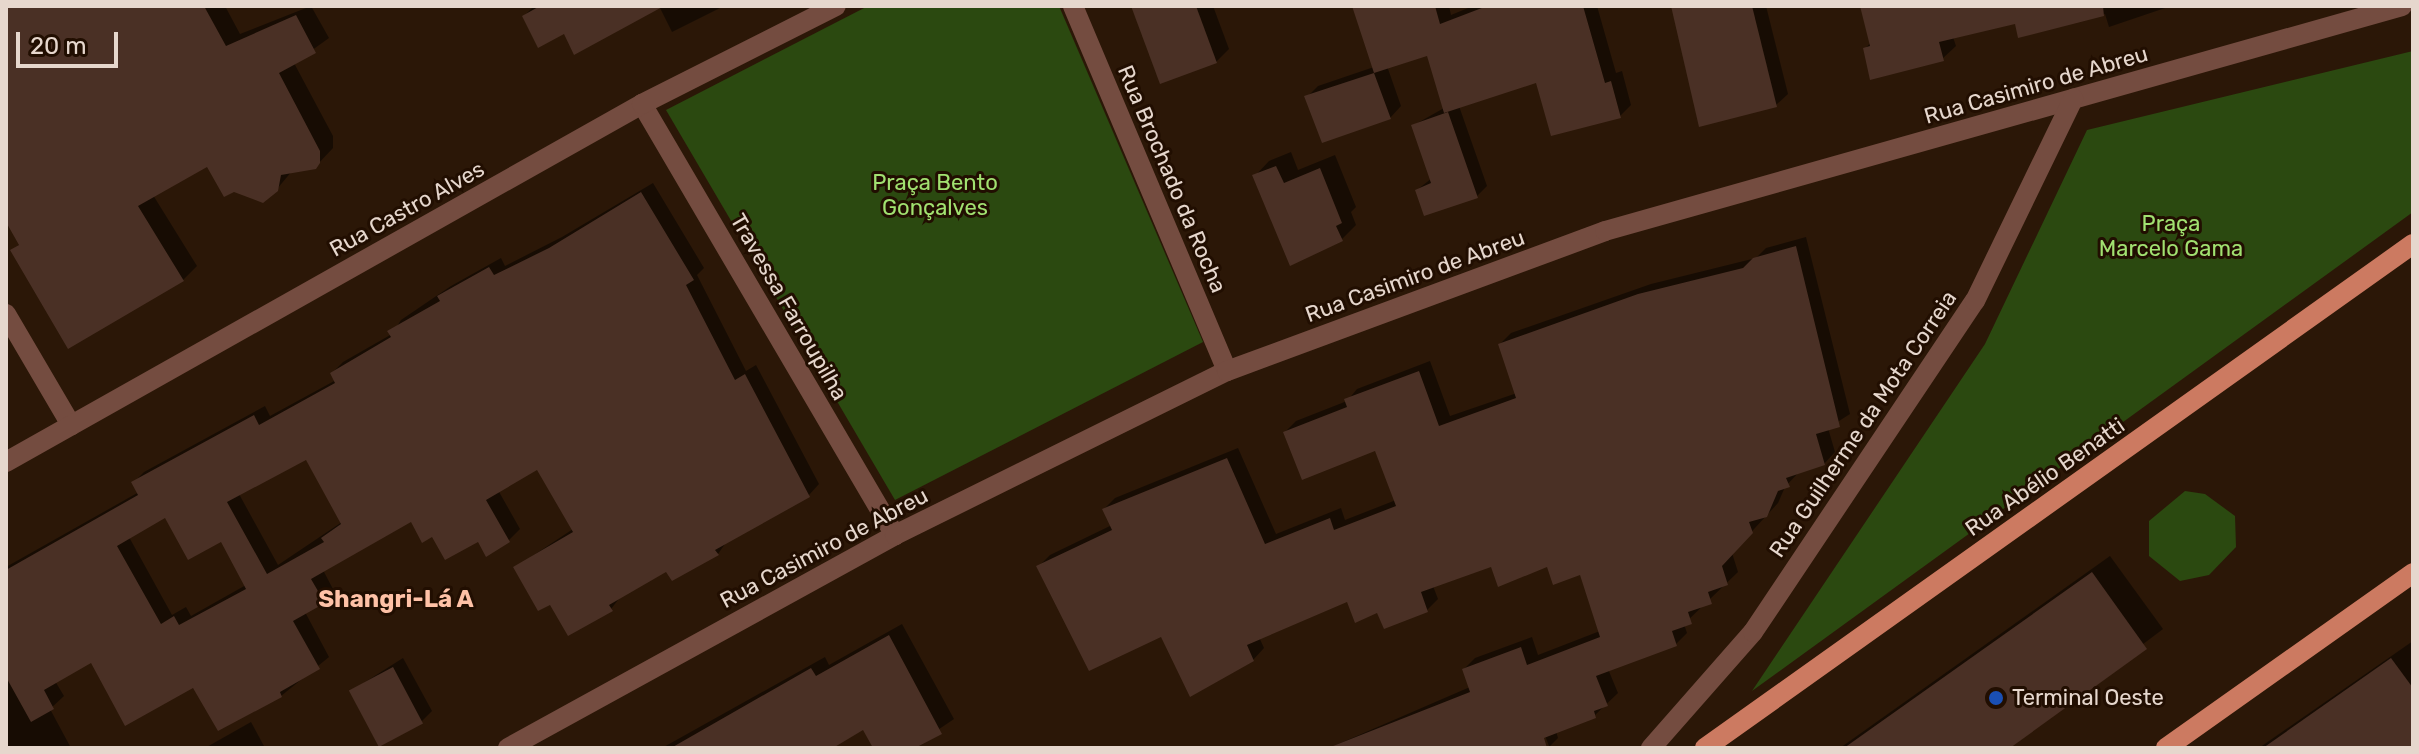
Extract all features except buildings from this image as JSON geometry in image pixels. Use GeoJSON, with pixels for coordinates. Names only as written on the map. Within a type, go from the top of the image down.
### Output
{"type":"FeatureCollection","features":[{"type":"Feature","properties":{"kind":"main road","name":"Rua Abélio Benatti"},"geometry":{"type":"LineString","coordinates":[[1705,748],[2413,244]]}},
{"type":"Feature","properties":{"kind":"main road"},"geometry":{"type":"LineString","coordinates":[[2166,748],[2413,573]]}},
{"type":"Feature","properties":{"kind":"street","name":"Rua Castro Alves"},"geometry":{"type":"LineString","coordinates":[[6,462],[642,104],[836,6]]}},
{"type":"Feature","properties":{"kind":"street","name":"Rua Brochado da Rocha"},"geometry":{"type":"LineString","coordinates":[[1073,6],[1227,371]]}},
{"type":"Feature","properties":{"kind":"street","name":"Rua Casimiro de Abreu"},"geometry":{"type":"LineString","coordinates":[[508,748],[895,535],[1227,371],[1605,231],[2402,6]]}},
{"type":"Feature","properties":{"kind":"street","name":"Rua Guilherme da Mota Correia"},"geometry":{"type":"LineString","coordinates":[[1651,748],[1753,632],[1975,301],[2073,99]]}},
{"type":"Feature","properties":{"kind":"street","name":"Travessa Farroupilha"},"geometry":{"type":"LineString","coordinates":[[642,104],[895,535]]}},
{"type":"Feature","properties":{"kind":"street"},"geometry":{"type":"LineString","coordinates":[[6,314],[71,425]]}},
{"type":"Feature","properties":{"kind":"green space","name":"Praça Bento Gonçalves"},"geometry":{"type":"Polygon","coordinates":[[[868,6],[1059,6],[1203,342],[895,500],[666,110],[868,6]]]}},
{"type":"Feature","properties":{"kind":"green space","name":"Praça Marcelo Gama"},"geometry":{"type":"Polygon","coordinates":[[[2413,51],[2413,212],[1752,691],[1985,344],[2087,130],[2413,51]]]}},
{"type":"Feature","properties":{"kind":"green space"},"geometry":{"type":"Polygon","coordinates":[[[2185,491],[2205,494],[2235,516],[2236,547],[2209,575],[2180,581],[2149,556],[2149,521],[2185,491]]]}},
{"type":"Feature","properties":{"kind":"place","name":"Terminal Oeste"},"geometry":{"type":"Point","coordinates":[1996,698]}},
{"type":"Feature","properties":{"kind":"district","name":"Shangri-Lá A"},"geometry":{"type":"Point","coordinates":[396,600]}}]}
